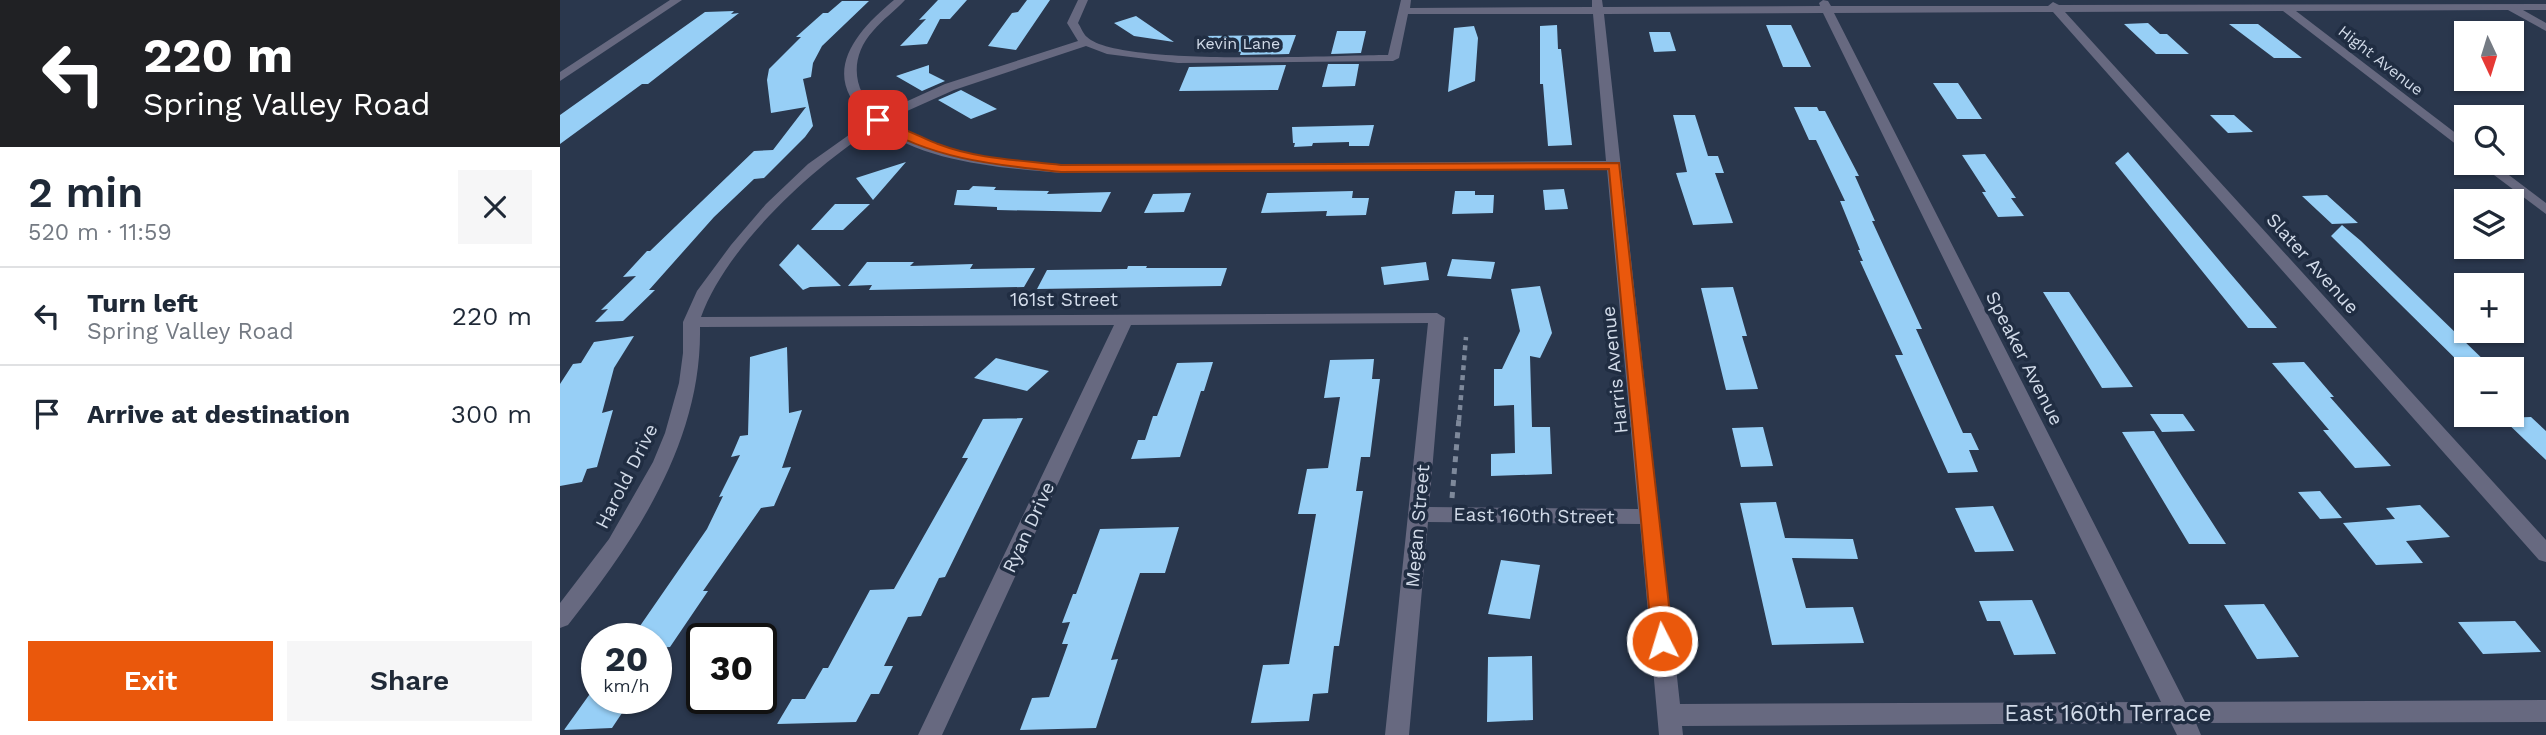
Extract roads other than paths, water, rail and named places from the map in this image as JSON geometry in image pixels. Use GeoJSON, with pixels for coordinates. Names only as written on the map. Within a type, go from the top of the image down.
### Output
{"type":"FeatureCollection","features":[{"type":"Feature","properties":{"kind":"street"},"geometry":{"type":"LineString","coordinates":[[560,77],[677,0]]}},
{"type":"Feature","properties":{"kind":"street"},"geometry":{"type":"LineString","coordinates":[[900,0],[861,38],[849,69],[851,83],[858,99],[878,120],[897,132],[949,152],[986,160],[1061,169],[1615,165]]}},
{"type":"Feature","properties":{"kind":"street"},"geometry":{"type":"LineString","coordinates":[[1083,0],[1075,10],[1072,25],[1077,34],[1086,41]]}},
{"type":"Feature","properties":{"kind":"street"},"geometry":{"type":"LineString","coordinates":[[2498,0],[2546,28]]}},
{"type":"Feature","properties":{"kind":"street"},"geometry":{"type":"LineString","coordinates":[[1404,6],[2280,4],[2546,7]]}},
{"type":"Feature","properties":{"kind":"street","name":"Hight Avenue"},"geometry":{"type":"LineString","coordinates":[[2280,4],[2454,139]]}},
{"type":"Feature","properties":{"kind":"street","name":"Harris Avenue"},"geometry":{"type":"LineString","coordinates":[[1598,5],[1670,725]]}},
{"type":"Feature","properties":{"kind":"street","name":"Speaker Avenue"},"geometry":{"type":"LineString","coordinates":[[1825,5],[2189,735]]}},
{"type":"Feature","properties":{"kind":"street","name":"Slater Avenue"},"geometry":{"type":"LineString","coordinates":[[2053,5],[2546,554]]}},
{"type":"Feature","properties":{"kind":"street","name":"Kevin Lane"},"geometry":{"type":"LineString","coordinates":[[1086,41],[1122,55],[1163,59],[1393,58],[1404,6]]}},
{"type":"Feature","properties":{"kind":"street"},"geometry":{"type":"LineString","coordinates":[[878,120],[931,95],[1086,41]]}},
{"type":"Feature","properties":{"kind":"street","name":"Harold Drive"},"geometry":{"type":"LineString","coordinates":[[560,619],[614,545],[666,452],[690,376],[691,322],[720,269],[773,205],[814,168],[878,120]]}},
{"type":"Feature","properties":{"kind":"street"},"geometry":{"type":"LineString","coordinates":[[2501,175],[2546,210]]}},
{"type":"Feature","properties":{"kind":"street","name":"161st Street"},"geometry":{"type":"LineString","coordinates":[[691,322],[1437,318]]}},
{"type":"Feature","properties":{"kind":"street","name":"Megan Street"},"geometry":{"type":"LineString","coordinates":[[1397,735],[1437,318]]}},
{"type":"Feature","properties":{"kind":"street","name":"Ryan Drive"},"geometry":{"type":"LineString","coordinates":[[930,735],[1125,320]]}},
{"type":"Feature","properties":{"kind":"street","name":"East 160th Street"},"geometry":{"type":"LineString","coordinates":[[1418,514],[1650,517]]}},
{"type":"Feature","properties":{"kind":"street","name":"East 160th Terrace"},"geometry":{"type":"LineString","coordinates":[[1670,725],[2178,712],[2546,711]]}}]}
